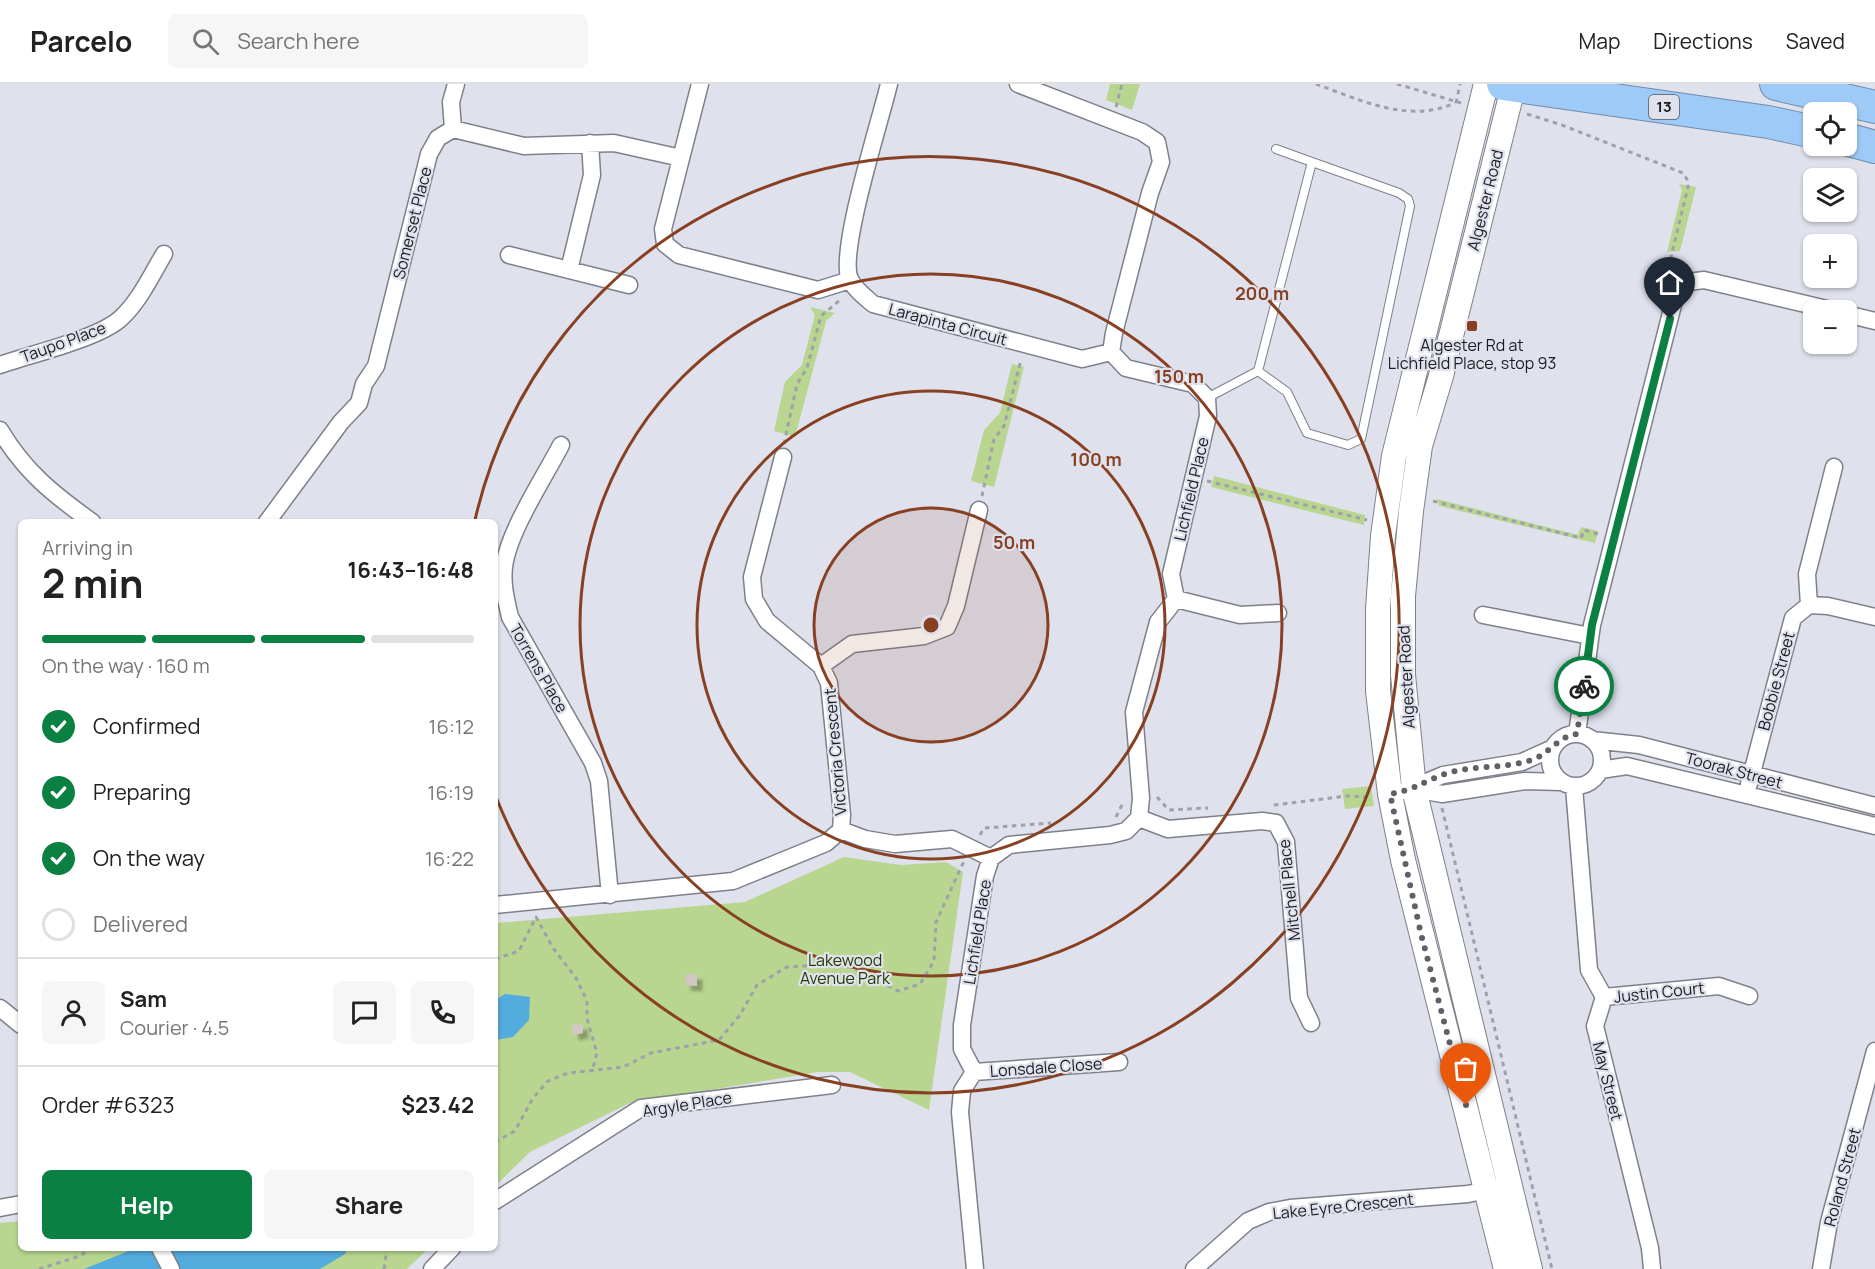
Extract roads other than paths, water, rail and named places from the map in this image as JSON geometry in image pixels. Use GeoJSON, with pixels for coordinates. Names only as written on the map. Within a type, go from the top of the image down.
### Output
{"type":"FeatureCollection","features":[{"type":"Feature","properties":{"kind":"highway","name":"13"},"geometry":{"type":"LineString","coordinates":[[1504,84],[1768,122],[1803,130]]}},
{"type":"Feature","properties":{"kind":"highway"},"geometry":{"type":"LineString","coordinates":[[1776,84],[1875,107]]}},
{"type":"Feature","properties":{"kind":"highway"},"geometry":{"type":"LineString","coordinates":[[1857,142],[1875,147]]}},
{"type":"Feature","properties":{"kind":"main road","name":"Algester Road"},"geometry":{"type":"LineString","coordinates":[[1504,84],[1441,376],[1420,446],[1403,596],[1403,675],[1414,789],[1499,1187],[1506,1269]]}},
{"type":"Feature","properties":{"kind":"main road","name":"Algester Road"},"geometry":{"type":"LineString","coordinates":[[1504,84],[1394,456],[1378,609],[1378,691],[1390,794],[1421,934],[1499,1187],[1530,1269]]}},
{"type":"Feature","properties":{"kind":"street"},"geometry":{"type":"LineString","coordinates":[[456,84],[452,102],[453,129],[535,147],[614,143],[681,158]]}},
{"type":"Feature","properties":{"kind":"street"},"geometry":{"type":"LineString","coordinates":[[700,84],[663,229],[665,244],[679,255],[818,290],[845,281],[847,250],[889,84]]}},
{"type":"Feature","properties":{"kind":"street"},"geometry":{"type":"LineString","coordinates":[[1018,84],[1142,132],[1157,142],[1161,162],[1150,193],[1114,333],[1112,352],[1126,368],[1193,384],[1207,398]]}},
{"type":"Feature","properties":{"kind":"street","name":"Somerset Place"},"geometry":{"type":"LineString","coordinates":[[269,519],[341,422],[359,403],[364,384],[376,366],[429,154],[438,138],[453,129]]}},
{"type":"Feature","properties":{"kind":"street"},"geometry":{"type":"LineString","coordinates":[[569,270],[592,176],[590,143]]}},
{"type":"Feature","properties":{"kind":"street","name":"Taupo Place"},"geometry":{"type":"LineString","coordinates":[[0,365],[100,330],[119,320],[135,302],[164,254]]}},
{"type":"Feature","properties":{"kind":"street"},"geometry":{"type":"LineString","coordinates":[[509,255],[629,285]]}},
{"type":"Feature","properties":{"kind":"street"},"geometry":{"type":"LineString","coordinates":[[1414,789],[1438,794],[1525,781],[1568,784],[1590,782],[1600,770],[1601,754],[1585,737],[1590,636],[1676,297],[1688,282],[1704,280],[1803,303]]}},
{"type":"Feature","properties":{"kind":"street","name":"Larapinta Circuit"},"geometry":{"type":"LineString","coordinates":[[845,281],[873,304],[1082,359],[1112,352]]}},
{"type":"Feature","properties":{"kind":"street"},"geometry":{"type":"LineString","coordinates":[[1857,317],[1875,321]]}},
{"type":"Feature","properties":{"kind":"street","name":"Lichfield Place"},"geometry":{"type":"LineString","coordinates":[[1176,599],[1171,574],[1208,416],[1207,398]]}},
{"type":"Feature","properties":{"kind":"street"},"geometry":{"type":"LineString","coordinates":[[0,430],[17,458],[37,479],[88,519]]}},
{"type":"Feature","properties":{"kind":"street","name":"Torrens Place"},"geometry":{"type":"LineString","coordinates":[[561,446],[509,545],[504,566],[504,591],[510,617],[593,763],[598,782],[610,896]]}},
{"type":"Feature","properties":{"kind":"street","name":"Victoria Crescent"},"geometry":{"type":"LineString","coordinates":[[498,905],[610,896],[733,881],[826,843],[841,830],[829,683],[821,666],[767,621],[754,599],[752,577],[783,457]]}},
{"type":"Feature","properties":{"kind":"street"},"geometry":{"type":"LineString","coordinates":[[1834,467],[1807,574],[1809,605],[1828,606],[1875,617]]}},
{"type":"Feature","properties":{"kind":"street"},"geometry":{"type":"LineString","coordinates":[[821,666],[852,644],[924,636],[946,627],[956,606],[979,510]]}},
{"type":"Feature","properties":{"kind":"street"},"geometry":{"type":"LineString","coordinates":[[1139,818],[1142,798],[1134,712],[1158,622],[1176,599],[1240,615],[1278,613]]}},
{"type":"Feature","properties":{"kind":"street","name":"Bobbie Street"},"geometry":{"type":"LineString","coordinates":[[1747,794],[1793,618],[1809,605]]}},
{"type":"Feature","properties":{"kind":"street"},"geometry":{"type":"LineString","coordinates":[[1483,615],[1590,636]]}},
{"type":"Feature","properties":{"kind":"street"},"geometry":{"type":"LineString","coordinates":[[1390,794],[1414,789],[1443,775],[1522,762],[1553,748],[1563,738],[1585,737]]}},
{"type":"Feature","properties":{"kind":"street","name":"Toorak Street"},"geometry":{"type":"LineString","coordinates":[[1585,737],[1639,745],[1875,806]]}},
{"type":"Feature","properties":{"kind":"street"},"geometry":{"type":"LineString","coordinates":[[1553,748],[1550,755],[1552,770],[1568,784],[1589,970],[1604,997]]}},
{"type":"Feature","properties":{"kind":"street","name":"Toorak Street"},"geometry":{"type":"LineString","coordinates":[[1600,770],[1627,766],[1875,826]]}},
{"type":"Feature","properties":{"kind":"street","name":"Lichfield Place"},"geometry":{"type":"LineString","coordinates":[[974,1072],[962,1049],[962,1025],[991,858],[1009,845],[1126,831],[1139,818]]}},
{"type":"Feature","properties":{"kind":"street","name":"Mitchell Place"},"geometry":{"type":"LineString","coordinates":[[1139,818],[1168,829],[1262,821],[1276,823],[1286,842],[1299,998],[1311,1023]]}},
{"type":"Feature","properties":{"kind":"street"},"geometry":{"type":"LineString","coordinates":[[841,830],[865,839],[895,844],[952,839],[991,858]]}},
{"type":"Feature","properties":{"kind":"street","name":"Justin Court"},"geometry":{"type":"LineString","coordinates":[[1604,997],[1719,986],[1749,996]]}},
{"type":"Feature","properties":{"kind":"street","name":"May Street"},"geometry":{"type":"LineString","coordinates":[[1604,997],[1595,1026],[1650,1248],[1652,1269]]}},
{"type":"Feature","properties":{"kind":"street"},"geometry":{"type":"LineString","coordinates":[[0,1008],[18,1020]]}},
{"type":"Feature","properties":{"kind":"street","name":"Roland Street"},"geometry":{"type":"LineString","coordinates":[[1821,1269],[1829,1222],[1875,1051]]}},
{"type":"Feature","properties":{"kind":"street","name":"Lonsdale Close"},"geometry":{"type":"LineString","coordinates":[[974,1072],[1119,1062]]}},
{"type":"Feature","properties":{"kind":"street"},"geometry":{"type":"LineString","coordinates":[[974,1072],[962,1091],[960,1112],[975,1269]]}},
{"type":"Feature","properties":{"kind":"street","name":"Argyle Place"},"geometry":{"type":"LineString","coordinates":[[498,1199],[641,1108],[832,1085]]}},
{"type":"Feature","properties":{"kind":"street","name":"Lake Eyre Crescent"},"geometry":{"type":"LineString","coordinates":[[1194,1269],[1248,1221],[1269,1212],[1499,1187]]}},
{"type":"Feature","properties":{"kind":"street"},"geometry":{"type":"LineString","coordinates":[[0,1208],[18,1205]]}},
{"type":"Feature","properties":{"kind":"street"},"geometry":{"type":"LineString","coordinates":[[162,1251],[171,1269]]}},
{"type":"Feature","properties":{"kind":"street"},"geometry":{"type":"LineString","coordinates":[[432,1269],[449,1251]]}},
{"type":"Feature","properties":{"kind":"lane"},"geometry":{"type":"LineString","coordinates":[[1258,372],[1287,392],[1307,433],[1348,445],[1361,439],[1410,206],[1408,199],[1399,193],[1276,148]]}},
{"type":"Feature","properties":{"kind":"lane"},"geometry":{"type":"LineString","coordinates":[[1207,398],[1258,372],[1312,162]]}},
{"type":"Feature","properties":{"kind":"water"},"geometry":{"type":"Polygon","coordinates":[[[505,994],[530,997],[529,1020],[513,1037],[498,1040],[498,998],[505,994]]]}},
{"type":"Feature","properties":{"kind":"water"},"geometry":{"type":"Polygon","coordinates":[[[129,1251],[346,1251],[345,1254],[320,1269],[84,1269],[129,1251]]]}},
{"type":"Feature","properties":{"kind":"place","name":"Algester Rd at Lichfield Place, stop 93"},"geometry":{"type":"Point","coordinates":[1472,326]}},
{"type":"Feature","properties":{"kind":"park label","name":"Lakewood Avenue Park"},"geometry":{"type":"Point","coordinates":[845,969]}}]}
